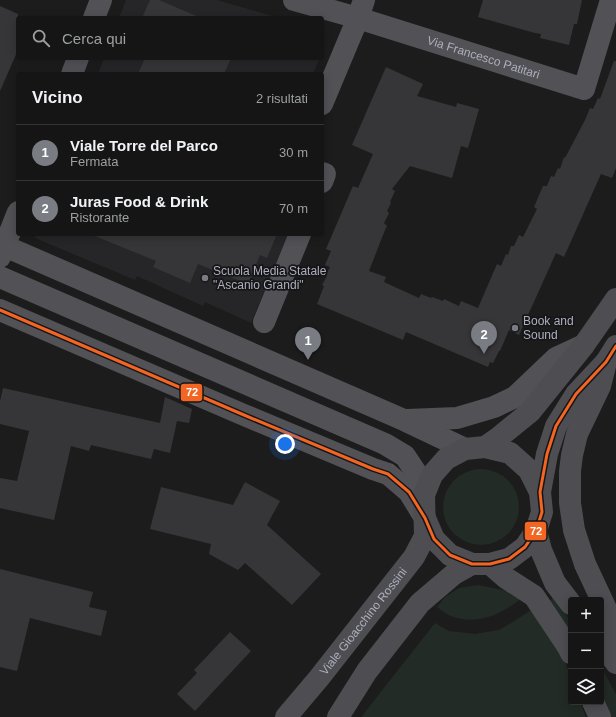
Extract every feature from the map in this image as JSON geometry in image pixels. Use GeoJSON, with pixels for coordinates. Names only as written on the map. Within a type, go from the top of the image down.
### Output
{"type":"FeatureCollection","features":[{"type":"Feature","properties":{"kind":"main road","name":"Viale Gioacchino Rossini"},"geometry":{"type":"LineString","coordinates":[[286,717],[319,678],[414,557],[425,536],[424,495],[432,475],[446,459],[498,438],[530,412],[584,345],[616,299]]}},
{"type":"Feature","properties":{"kind":"main road"},"geometry":{"type":"LineString","coordinates":[[338,717],[367,671],[420,603],[454,574],[481,564],[509,559],[525,547],[536,531],[542,512],[540,492],[547,454],[556,426],[576,394],[611,354]]}},
{"type":"Feature","properties":{"kind":"main road"},"geometry":{"type":"LineString","coordinates":[[611,354],[600,386],[577,434],[570,471],[570,503],[574,530],[585,564],[614,626],[616,635]]}},
{"type":"Feature","properties":{"kind":"main road"},"geometry":{"type":"LineString","coordinates":[[475,448],[510,453],[529,470],[540,492]]}},
{"type":"Feature","properties":{"kind":"main road","name":"Viale Gioacchino Rossini"},"geometry":{"type":"LineString","coordinates":[[425,518],[434,539],[450,555],[481,564],[534,596],[568,647]]}},
{"type":"Feature","properties":{"kind":"main road"},"geometry":{"type":"LineString","coordinates":[[536,531],[541,550],[555,583],[568,600]]}},
{"type":"Feature","properties":{"kind":"main road"},"geometry":{"type":"LineString","coordinates":[[604,647],[616,663]]}},
{"type":"Feature","properties":{"kind":"main road"},"geometry":{"type":"LineString","coordinates":[[594,705],[600,717]]}},
{"type":"Feature","properties":{"kind":"street"},"geometry":{"type":"LineString","coordinates":[[95,16],[101,0]]}},
{"type":"Feature","properties":{"kind":"street","name":"Via Francesco Patitari"},"geometry":{"type":"LineString","coordinates":[[294,0],[361,9],[584,89],[611,0]]}},
{"type":"Feature","properties":{"kind":"street"},"geometry":{"type":"LineString","coordinates":[[324,99],[361,9]]}},
{"type":"Feature","properties":{"kind":"street"},"geometry":{"type":"LineString","coordinates":[[73,72],[77,60]]}},
{"type":"Feature","properties":{"kind":"street"},"geometry":{"type":"LineString","coordinates":[[16,217],[2,249],[404,420],[475,448]]}},
{"type":"Feature","properties":{"kind":"street"},"geometry":{"type":"LineString","coordinates":[[264,322],[299,236]]}},
{"type":"Feature","properties":{"kind":"street"},"geometry":{"type":"LineString","coordinates":[[0,277],[385,444],[405,456],[417,474],[424,495]]}},
{"type":"Feature","properties":{"kind":"street"},"geometry":{"type":"LineString","coordinates":[[0,310],[244,415],[388,474],[409,492],[425,518]]}},
{"type":"Feature","properties":{"kind":"street"},"geometry":{"type":"LineString","coordinates":[[404,420],[457,418],[494,407],[516,397],[556,358],[584,345]]}},
{"type":"Feature","properties":{"kind":"shaded area"},"geometry":{"type":"Polygon","coordinates":[[[126,0],[217,0],[272,16],[120,16],[126,0]]]}},
{"type":"Feature","properties":{"kind":"shaded area"},"geometry":{"type":"Polygon","coordinates":[[[103,60],[319,60],[314,72],[99,72],[103,60]]]}},
{"type":"Feature","properties":{"kind":"shaded area","name":"Scuola Media Statale \"Ascanio Grandi\""},"geometry":{"type":"Polygon","coordinates":[[[36,236],[287,236],[251,323],[205,302],[203,306],[137,276],[135,280],[35,238],[36,236]]]}},
{"type":"Feature","properties":{"kind":"shaded area"},"geometry":{"type":"Polygon","coordinates":[[[481,469],[496,472],[508,480],[516,492],[519,507],[516,522],[508,534],[496,542],[481,545],[466,542],[454,534],[446,522],[443,507],[446,492],[454,480],[466,472],[481,469]]]}},
{"type":"Feature","properties":{"kind":"shaded area"},"geometry":{"type":"Polygon","coordinates":[[[478,585],[503,590],[521,599],[495,614],[474,620],[452,616],[437,607],[445,597],[459,588],[478,585]]]}},
{"type":"Feature","properties":{"kind":"shaded area"},"geometry":{"type":"Polygon","coordinates":[[[553,598],[568,617],[568,629],[548,602],[553,598]]]}},
{"type":"Feature","properties":{"kind":"shaded area"},"geometry":{"type":"Polygon","coordinates":[[[531,610],[563,656],[568,670],[568,705],[581,705],[586,717],[362,717],[435,623],[449,631],[475,634],[499,630],[531,610]]]}},
{"type":"Feature","properties":{"kind":"shaded area"},"geometry":{"type":"Polygon","coordinates":[[[604,672],[616,694],[616,717],[610,717],[604,703],[604,672]]]}},
{"type":"Feature","properties":{"kind":"building"},"geometry":{"type":"Polygon","coordinates":[[[150,0],[159,0],[196,16],[143,16],[150,0]]]}},
{"type":"Feature","properties":{"kind":"building"},"geometry":{"type":"Polygon","coordinates":[[[483,0],[582,0],[577,24],[574,24],[569,45],[540,38],[541,34],[478,17],[483,0]]]}},
{"type":"Feature","properties":{"kind":"building"},"geometry":{"type":"Polygon","coordinates":[[[0,6],[18,14],[18,16],[16,16],[16,55],[0,91],[0,6]]]}},
{"type":"Feature","properties":{"kind":"building"},"geometry":{"type":"Polygon","coordinates":[[[144,60],[230,60],[225,72],[139,72],[144,60]]]}},
{"type":"Feature","properties":{"kind":"building"},"geometry":{"type":"Polygon","coordinates":[[[614,61],[616,61],[616,168],[612,178],[601,174],[564,257],[556,253],[519,335],[509,330],[493,363],[490,362],[488,367],[406,332],[403,340],[317,304],[324,286],[322,285],[330,267],[325,265],[331,251],[326,249],[353,186],[358,188],[373,154],[352,145],[386,67],[423,84],[417,96],[456,107],[457,103],[479,109],[468,148],[461,146],[452,178],[410,166],[392,189],[395,191],[387,211],[389,213],[384,223],[387,226],[369,271],[386,277],[384,282],[419,298],[421,294],[443,301],[444,299],[459,306],[461,301],[478,308],[497,264],[501,266],[506,254],[508,255],[511,246],[514,246],[519,235],[523,237],[537,209],[534,207],[543,186],[547,186],[551,176],[554,177],[558,168],[560,169],[564,157],[565,158],[590,108],[593,109],[598,98],[600,99],[614,61]]]}},
{"type":"Feature","properties":{"kind":"building"},"geometry":{"type":"Polygon","coordinates":[[[95,236],[276,236],[267,258],[260,255],[248,284],[198,264],[190,283],[153,267],[156,261],[95,236]]]}},
{"type":"Feature","properties":{"kind":"building"},"geometry":{"type":"Polygon","coordinates":[[[3,388],[160,423],[165,397],[192,409],[189,423],[177,421],[170,453],[154,449],[151,459],[91,445],[89,451],[71,446],[54,520],[0,508],[0,478],[17,481],[29,431],[0,424],[0,401],[3,388]]]}},
{"type":"Feature","properties":{"kind":"building"},"geometry":{"type":"Polygon","coordinates":[[[245,482],[280,501],[267,525],[321,574],[292,605],[245,563],[238,570],[209,554],[211,544],[150,529],[161,487],[233,505],[245,482]]]}},
{"type":"Feature","properties":{"kind":"building"},"geometry":{"type":"Polygon","coordinates":[[[0,569],[93,592],[89,607],[107,611],[101,636],[30,618],[17,671],[0,667],[0,569]]]}},
{"type":"Feature","properties":{"kind":"building"},"geometry":{"type":"Polygon","coordinates":[[[230,632],[251,651],[195,711],[177,694],[197,673],[194,670],[230,632]]]}},
{"type":"Feature","properties":{"kind":"transit line","name":"72"},"geometry":{"type":"LineString","coordinates":[[0,310],[244,415],[388,474],[409,492],[425,518],[434,539],[450,555],[472,564],[490,564],[509,559],[525,547],[536,531],[542,512],[540,492],[547,454],[556,426],[576,394],[606,362],[616,346]]}},
{"type":"Feature","properties":{"kind":"place","name":"Scuola Media Statale \"Ascanio Grandi\""},"geometry":{"type":"Point","coordinates":[205,278]}},
{"type":"Feature","properties":{"kind":"place","name":"Book and Sound"},"geometry":{"type":"Point","coordinates":[515,328]}},
{"type":"Feature","properties":{"kind":"place","name":"Juras Food & Drink"},"geometry":{"type":"Point","coordinates":[484,354]}},
{"type":"Feature","properties":{"kind":"place","name":"Viale Torre del Parco"},"geometry":{"type":"Point","coordinates":[308,360]}}]}
